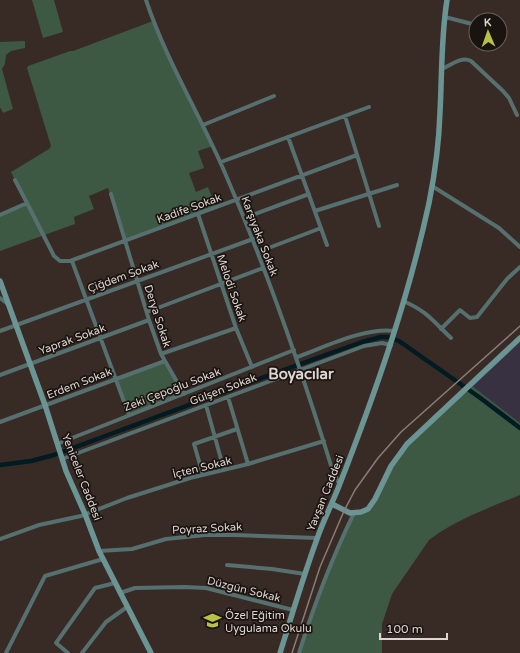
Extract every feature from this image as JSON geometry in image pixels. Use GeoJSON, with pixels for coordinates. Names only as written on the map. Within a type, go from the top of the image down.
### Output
{"type":"FeatureCollection","features":[{"type":"Feature","properties":{"kind":"street","name":"Karşıyaka Sokak"},"geometry":{"type":"LineString","coordinates":[[146,0],[164,44],[221,162],[237,199],[298,359],[333,472],[340,485]]}},
{"type":"Feature","properties":{"kind":"street","name":"Yavşan Caddesi"},"geometry":{"type":"LineString","coordinates":[[280,653],[317,538],[340,485],[391,343],[422,232],[438,150],[442,51],[447,0]]}},
{"type":"Feature","properties":{"kind":"street"},"geometry":{"type":"LineString","coordinates":[[445,17],[468,23]]}},
{"type":"Feature","properties":{"kind":"street"},"geometry":{"type":"LineString","coordinates":[[442,69],[464,59],[475,63],[509,98],[517,115]]}},
{"type":"Feature","properties":{"kind":"street"},"geometry":{"type":"LineString","coordinates":[[203,125],[274,96]]}},
{"type":"Feature","properties":{"kind":"street"},"geometry":{"type":"LineString","coordinates":[[221,162],[369,107]]}},
{"type":"Feature","properties":{"kind":"street"},"geometry":{"type":"LineString","coordinates":[[345,116],[379,226]]}},
{"type":"Feature","properties":{"kind":"street"},"geometry":{"type":"LineString","coordinates":[[288,137],[327,245]]}},
{"type":"Feature","properties":{"kind":"street","name":"Kadife Sokak"},"geometry":{"type":"LineString","coordinates":[[72,261],[357,155]]}},
{"type":"Feature","properties":{"kind":"street"},"geometry":{"type":"LineString","coordinates":[[15,180],[54,256],[58,260],[72,261],[87,298],[129,415]]}},
{"type":"Feature","properties":{"kind":"street"},"geometry":{"type":"LineString","coordinates":[[315,211],[397,185]]}},
{"type":"Feature","properties":{"kind":"street"},"geometry":{"type":"LineString","coordinates":[[432,186],[499,228],[520,247]]}},
{"type":"Feature","properties":{"kind":"street","name":"Derya Sokak"},"geometry":{"type":"LineString","coordinates":[[111,194],[149,320],[161,354],[184,394]]}},
{"type":"Feature","properties":{"kind":"street"},"geometry":{"type":"LineString","coordinates":[[244,218],[309,194]]}},
{"type":"Feature","properties":{"kind":"street"},"geometry":{"type":"LineString","coordinates":[[0,215],[26,203]]}},
{"type":"Feature","properties":{"kind":"street","name":"Melodi Sokak"},"geometry":{"type":"LineString","coordinates":[[198,214],[236,328],[252,367]]}},
{"type":"Feature","properties":{"kind":"street"},"geometry":{"type":"LineString","coordinates":[[258,252],[321,228]]}},
{"type":"Feature","properties":{"kind":"street","name":"Çiğdem Sokak"},"geometry":{"type":"LineString","coordinates":[[0,331],[87,298],[253,239]]}},
{"type":"Feature","properties":{"kind":"street"},"geometry":{"type":"LineString","coordinates":[[441,329],[460,310],[470,318],[477,317],[507,279],[520,267]]}},
{"type":"Feature","properties":{"kind":"street"},"geometry":{"type":"LineString","coordinates":[[147,312],[264,268]]}},
{"type":"Feature","properties":{"kind":"street","name":"Yeniceler Caddesi"},"geometry":{"type":"LineString","coordinates":[[0,281],[45,405],[62,458],[99,551],[150,653]]}},
{"type":"Feature","properties":{"kind":"street"},"geometry":{"type":"LineString","coordinates":[[0,298],[8,304]]}},
{"type":"Feature","properties":{"kind":"street"},"geometry":{"type":"LineString","coordinates":[[403,301],[426,313],[451,338]]}},
{"type":"Feature","properties":{"kind":"street","name":"Yaprak Sokak"},"geometry":{"type":"LineString","coordinates":[[0,375],[149,320]]}},
{"type":"Feature","properties":{"kind":"street"},"geometry":{"type":"LineString","coordinates":[[161,354],[236,328]]}},
{"type":"Feature","properties":{"kind":"street"},"geometry":{"type":"LineString","coordinates":[[298,359],[359,335],[381,330],[394,333]]}},
{"type":"Feature","properties":{"kind":"street"},"geometry":{"type":"LineString","coordinates":[[332,504],[344,511],[354,513],[364,511],[373,503],[391,466],[407,444],[520,338]]}},
{"type":"Feature","properties":{"kind":"street","name":"Gülşen Sokak"},"geometry":{"type":"LineString","coordinates":[[62,458],[228,397],[301,368],[374,343],[391,343]]}},
{"type":"Feature","properties":{"kind":"street","name":"Zeki Çepoğlu Sokak"},"geometry":{"type":"LineString","coordinates":[[58,446],[129,415],[294,350]]}},
{"type":"Feature","properties":{"kind":"street","name":"Erdem Sokak"},"geometry":{"type":"LineString","coordinates":[[0,422],[165,361]]}},
{"type":"Feature","properties":{"kind":"street"},"geometry":{"type":"LineString","coordinates":[[228,397],[248,464]]}},
{"type":"Feature","properties":{"kind":"street"},"geometry":{"type":"LineString","coordinates":[[206,405],[224,470]]}},
{"type":"Feature","properties":{"kind":"street"},"geometry":{"type":"LineString","coordinates":[[203,475],[194,444],[237,429]]}},
{"type":"Feature","properties":{"kind":"street","name":"İçten Sokak"},"geometry":{"type":"LineString","coordinates":[[0,539],[39,525],[85,514],[127,498],[203,475],[248,464],[324,441]]}},
{"type":"Feature","properties":{"kind":"street"},"geometry":{"type":"LineString","coordinates":[[299,653],[314,607],[341,540],[354,513]]}},
{"type":"Feature","properties":{"kind":"street","name":"Poyraz Sokak"},"geometry":{"type":"LineString","coordinates":[[99,551],[132,549],[166,539],[205,535],[317,538]]}},
{"type":"Feature","properties":{"kind":"street"},"geometry":{"type":"LineString","coordinates":[[6,653],[45,576],[103,559]]}},
{"type":"Feature","properties":{"kind":"street"},"geometry":{"type":"LineString","coordinates":[[227,565],[305,574]]}},
{"type":"Feature","properties":{"kind":"street"},"geometry":{"type":"LineString","coordinates":[[68,653],[56,643],[95,588],[115,584]]}},
{"type":"Feature","properties":{"kind":"street","name":"Düzgün Sokak"},"geometry":{"type":"LineString","coordinates":[[120,593],[135,588],[184,586],[206,588],[293,610]]}},
{"type":"Feature","properties":{"kind":"street"},"geometry":{"type":"LineString","coordinates":[[82,653],[106,622],[127,607]]}},
{"type":"Feature","properties":{"kind":"shaded area"},"geometry":{"type":"Polygon","coordinates":[[[520,338],[520,423],[471,385],[520,338]]]}},
{"type":"Feature","properties":{"kind":"green space"},"geometry":{"type":"Polygon","coordinates":[[[32,0],[54,0],[63,32],[43,38],[32,0]]]}},
{"type":"Feature","properties":{"kind":"green space"},"geometry":{"type":"Polygon","coordinates":[[[153,21],[213,146],[198,151],[204,168],[189,173],[196,192],[208,187],[216,207],[125,241],[108,188],[89,196],[94,209],[74,217],[75,224],[0,251],[0,215],[26,203],[11,172],[49,149],[51,146],[27,68],[28,66],[153,21]]]}},
{"type":"Feature","properties":{"kind":"green space"},"geometry":{"type":"Polygon","coordinates":[[[25,41],[25,48],[11,51],[6,55],[5,64],[2,69],[13,109],[3,113],[0,107],[0,42],[25,41]]]}},
{"type":"Feature","properties":{"kind":"green space"},"geometry":{"type":"Polygon","coordinates":[[[165,361],[184,394],[129,415],[116,379],[165,361]]]}},
{"type":"Feature","properties":{"kind":"green space"},"geometry":{"type":"Polygon","coordinates":[[[471,385],[520,423],[520,495],[461,521],[429,540],[392,594],[382,624],[382,653],[299,653],[314,607],[354,513],[368,509],[395,459],[471,385]]]}},
{"type":"Feature","properties":{"kind":"waterway"},"geometry":{"type":"LineString","coordinates":[[0,465],[31,461],[54,455],[278,372],[362,342],[381,337],[388,337],[399,341],[479,397],[520,428]]}},
{"type":"Feature","properties":{"kind":"railway"},"geometry":{"type":"LineString","coordinates":[[292,653],[320,567],[344,511],[355,490],[378,458],[401,432],[520,326]]}},
{"type":"Feature","properties":{"kind":"place","name":"Özel Eğitim Uygulama Okulu"},"geometry":{"type":"Point","coordinates":[212,621]}},
{"type":"Feature","properties":{"kind":"district","name":"Boyacılar"},"geometry":{"type":"Point","coordinates":[301,374]}}]}
